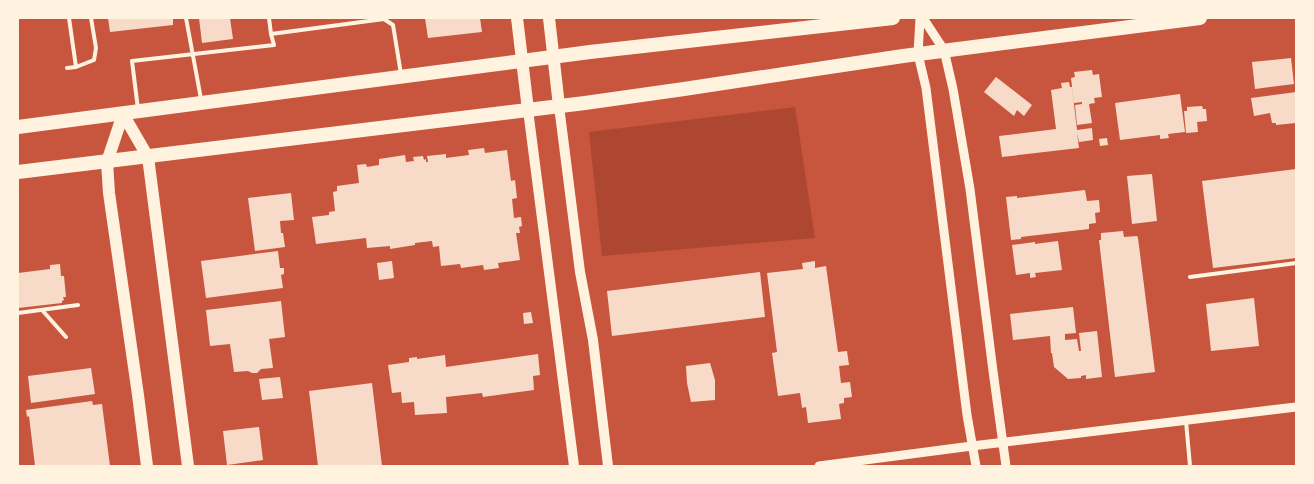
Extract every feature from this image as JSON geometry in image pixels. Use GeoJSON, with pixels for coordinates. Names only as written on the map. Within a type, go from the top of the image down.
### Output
{"type":"FeatureCollection","features":[{"type":"Feature","properties":{"kind":"highway"},"geometry":{"type":"LineString","coordinates":[[18,127],[554,57],[893,18]]}},
{"type":"Feature","properties":{"kind":"highway"},"geometry":{"type":"LineString","coordinates":[[18,172],[684,90],[944,50],[1200,18]]}},
{"type":"Feature","properties":{"kind":"main road"},"geometry":{"type":"LineString","coordinates":[[517,18],[574,466]]}},
{"type":"Feature","properties":{"kind":"main road"},"geometry":{"type":"LineString","coordinates":[[549,18],[580,272],[593,340],[608,466]]}},
{"type":"Feature","properties":{"kind":"main road"},"geometry":{"type":"LineString","coordinates":[[123,114],[148,156],[188,466]]}},
{"type":"Feature","properties":{"kind":"main road"},"geometry":{"type":"LineString","coordinates":[[123,114],[107,162],[147,466]]}},
{"type":"Feature","properties":{"kind":"street"},"geometry":{"type":"LineString","coordinates":[[921,18],[944,50],[953,89],[970,189],[1006,466]]}},
{"type":"Feature","properties":{"kind":"street"},"geometry":{"type":"LineString","coordinates":[[921,18],[918,54],[926,88],[967,415],[976,466]]}},
{"type":"Feature","properties":{"kind":"street"},"geometry":{"type":"LineString","coordinates":[[820,466],[1296,407]]}},
{"type":"Feature","properties":{"kind":"lane"},"geometry":{"type":"LineString","coordinates":[[69,18],[76,67]]}},
{"type":"Feature","properties":{"kind":"lane"},"geometry":{"type":"LineString","coordinates":[[67,68],[76,67],[94,60],[96,48],[91,18]]}},
{"type":"Feature","properties":{"kind":"lane"},"geometry":{"type":"LineString","coordinates":[[186,18],[202,103]]}},
{"type":"Feature","properties":{"kind":"lane"},"geometry":{"type":"LineString","coordinates":[[138,112],[132,61],[274,45],[269,18]]}},
{"type":"Feature","properties":{"kind":"lane"},"geometry":{"type":"LineString","coordinates":[[271,34],[384,19],[393,26],[402,77]]}},
{"type":"Feature","properties":{"kind":"lane"},"geometry":{"type":"LineString","coordinates":[[1190,277],[1296,263]]}},
{"type":"Feature","properties":{"kind":"lane"},"geometry":{"type":"LineString","coordinates":[[18,313],[78,305]]}},
{"type":"Feature","properties":{"kind":"lane"},"geometry":{"type":"LineString","coordinates":[[42,310],[66,337]]}},
{"type":"Feature","properties":{"kind":"lane"},"geometry":{"type":"LineString","coordinates":[[1186,421],[1190,466]]}},
{"type":"Feature","properties":{"kind":"shaded area"},"geometry":{"type":"Polygon","coordinates":[[[795,107],[815,238],[602,256],[589,132],[795,107]]]}},
{"type":"Feature","properties":{"kind":"building"},"geometry":{"type":"Polygon","coordinates":[[[108,18],[173,18],[173,25],[110,32],[108,18]]]}},
{"type":"Feature","properties":{"kind":"building"},"geometry":{"type":"Polygon","coordinates":[[[199,18],[230,18],[233,39],[202,43],[199,18]]]}},
{"type":"Feature","properties":{"kind":"building"},"geometry":{"type":"Polygon","coordinates":[[[425,18],[480,18],[482,32],[428,38],[425,18]]]}},
{"type":"Feature","properties":{"kind":"building"},"geometry":{"type":"Polygon","coordinates":[[[1291,58],[1294,84],[1255,89],[1252,62],[1291,58]]]}},
{"type":"Feature","properties":{"kind":"building"},"geometry":{"type":"Polygon","coordinates":[[[1092,70],[1093,75],[1099,74],[1102,97],[1094,98],[1095,103],[1089,104],[1092,123],[1077,125],[1075,105],[1082,104],[1082,102],[1074,103],[1071,78],[1075,77],[1074,72],[1092,70]]]}},
{"type":"Feature","properties":{"kind":"building"},"geometry":{"type":"Polygon","coordinates":[[[996,77],[1032,105],[1024,116],[1017,110],[1014,116],[984,92],[996,77]]]}},
{"type":"Feature","properties":{"kind":"building"},"geometry":{"type":"Polygon","coordinates":[[[1069,82],[1070,87],[1072,87],[1077,130],[1092,128],[1093,140],[1079,142],[1077,133],[1079,148],[1002,157],[999,136],[1056,129],[1051,90],[1062,88],[1061,83],[1069,82]]]}},
{"type":"Feature","properties":{"kind":"building"},"geometry":{"type":"Polygon","coordinates":[[[1296,92],[1296,123],[1276,125],[1276,123],[1272,123],[1270,113],[1254,116],[1251,98],[1296,92]]]}},
{"type":"Feature","properties":{"kind":"building"},"geometry":{"type":"Polygon","coordinates":[[[1180,94],[1185,132],[1168,134],[1169,138],[1160,139],[1160,135],[1120,140],[1115,103],[1180,94]]]}},
{"type":"Feature","properties":{"kind":"building"},"geometry":{"type":"Polygon","coordinates":[[[1202,106],[1203,109],[1206,109],[1207,121],[1197,122],[1198,132],[1186,133],[1184,111],[1187,111],[1187,107],[1202,106]]]}},
{"type":"Feature","properties":{"kind":"building"},"geometry":{"type":"Polygon","coordinates":[[[1107,138],[1108,145],[1100,146],[1099,139],[1107,138]]]}},
{"type":"Feature","properties":{"kind":"building"},"geometry":{"type":"Polygon","coordinates":[[[484,148],[485,153],[507,150],[511,181],[515,180],[517,198],[512,199],[514,218],[521,217],[522,226],[519,227],[520,233],[516,233],[520,260],[498,263],[499,268],[484,270],[483,265],[461,268],[460,264],[441,266],[439,246],[433,247],[432,241],[390,249],[390,246],[367,248],[366,238],[316,244],[312,217],[329,215],[329,212],[335,211],[333,192],[337,191],[337,186],[359,183],[357,165],[366,164],[367,167],[379,165],[379,159],[405,155],[406,162],[414,161],[413,157],[423,156],[424,160],[426,159],[426,162],[428,162],[427,156],[446,154],[446,158],[469,155],[468,150],[484,148]]]}},
{"type":"Feature","properties":{"kind":"building"},"geometry":{"type":"Polygon","coordinates":[[[1296,169],[1296,258],[1213,268],[1202,181],[1296,169]]]}},
{"type":"Feature","properties":{"kind":"building"},"geometry":{"type":"Polygon","coordinates":[[[1152,174],[1157,221],[1132,224],[1127,176],[1152,174]]]}},
{"type":"Feature","properties":{"kind":"building"},"geometry":{"type":"Polygon","coordinates":[[[1085,190],[1087,201],[1099,200],[1100,212],[1095,213],[1096,223],[1089,224],[1089,229],[1021,237],[1021,239],[1011,240],[1006,197],[1017,196],[1017,198],[1085,190]]]}},
{"type":"Feature","properties":{"kind":"building"},"geometry":{"type":"Polygon","coordinates":[[[291,193],[294,220],[280,221],[285,247],[255,251],[248,198],[291,193]]]}},
{"type":"Feature","properties":{"kind":"building"},"geometry":{"type":"Polygon","coordinates":[[[1123,231],[1124,237],[1137,236],[1138,238],[1155,372],[1115,377],[1099,240],[1101,240],[1101,233],[1123,231]]]}},
{"type":"Feature","properties":{"kind":"building"},"geometry":{"type":"Polygon","coordinates":[[[1058,241],[1062,270],[1035,273],[1036,277],[1030,278],[1030,273],[1016,275],[1012,245],[1058,241]]]}},
{"type":"Feature","properties":{"kind":"building"},"geometry":{"type":"Polygon","coordinates":[[[278,251],[280,268],[284,268],[284,274],[281,275],[283,288],[206,298],[201,261],[278,251]]]}},
{"type":"Feature","properties":{"kind":"building"},"geometry":{"type":"Polygon","coordinates":[[[392,261],[394,278],[379,280],[377,263],[392,261]]]}},
{"type":"Feature","properties":{"kind":"building"},"geometry":{"type":"Polygon","coordinates":[[[815,261],[815,268],[826,266],[838,352],[847,351],[849,365],[839,366],[841,383],[850,382],[852,397],[844,398],[844,403],[839,404],[841,419],[808,423],[806,407],[802,408],[800,393],[778,396],[772,353],[777,352],[767,273],[803,269],[802,263],[815,261]]]}},
{"type":"Feature","properties":{"kind":"building"},"geometry":{"type":"Polygon","coordinates":[[[60,264],[61,276],[64,276],[66,297],[63,297],[62,303],[18,308],[18,273],[50,269],[50,265],[60,264]]]}},
{"type":"Feature","properties":{"kind":"building"},"geometry":{"type":"Polygon","coordinates":[[[760,272],[765,317],[612,336],[607,291],[760,272]]]}},
{"type":"Feature","properties":{"kind":"building"},"geometry":{"type":"Polygon","coordinates":[[[1254,298],[1259,346],[1211,351],[1206,304],[1254,298]]]}},
{"type":"Feature","properties":{"kind":"building"},"geometry":{"type":"Polygon","coordinates":[[[281,301],[285,337],[269,339],[273,368],[261,369],[257,373],[248,371],[234,372],[230,344],[210,346],[206,310],[281,301]]]}},
{"type":"Feature","properties":{"kind":"building"},"geometry":{"type":"Polygon","coordinates":[[[1073,307],[1076,333],[1065,334],[1065,340],[1077,339],[1079,351],[1081,351],[1079,333],[1097,331],[1102,377],[1086,379],[1086,375],[1081,376],[1081,378],[1068,379],[1054,367],[1050,336],[1013,340],[1010,314],[1073,307]]]}},
{"type":"Feature","properties":{"kind":"building"},"geometry":{"type":"Polygon","coordinates":[[[531,312],[533,323],[524,324],[523,313],[531,312]]]}},
{"type":"Feature","properties":{"kind":"building"},"geometry":{"type":"Polygon","coordinates":[[[538,354],[540,375],[533,376],[534,390],[483,397],[482,393],[446,397],[447,413],[415,415],[414,402],[402,403],[401,392],[392,393],[388,365],[409,362],[409,358],[417,357],[417,359],[445,355],[446,367],[538,354]]]}},
{"type":"Feature","properties":{"kind":"building"},"geometry":{"type":"Polygon","coordinates":[[[710,363],[715,380],[715,400],[691,402],[686,366],[710,363]]]}},
{"type":"Feature","properties":{"kind":"building"},"geometry":{"type":"Polygon","coordinates":[[[91,368],[95,394],[31,403],[28,376],[91,368]]]}},
{"type":"Feature","properties":{"kind":"building"},"geometry":{"type":"Polygon","coordinates":[[[280,377],[283,398],[262,400],[259,379],[280,377]]]}},
{"type":"Feature","properties":{"kind":"building"},"geometry":{"type":"Polygon","coordinates":[[[372,383],[382,466],[318,466],[309,391],[372,383]]]}},
{"type":"Feature","properties":{"kind":"building"},"geometry":{"type":"Polygon","coordinates":[[[92,401],[93,405],[102,404],[110,466],[35,466],[29,416],[27,417],[26,410],[92,401]]]}},
{"type":"Feature","properties":{"kind":"building"},"geometry":{"type":"Polygon","coordinates":[[[259,427],[263,460],[227,465],[223,431],[259,427]]]}}]}
